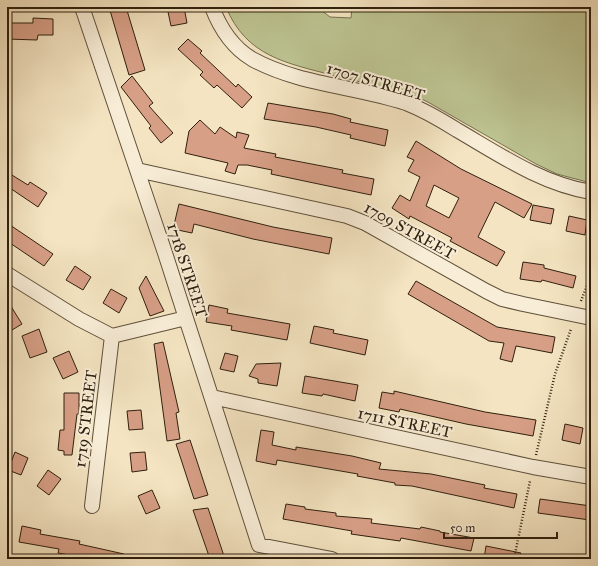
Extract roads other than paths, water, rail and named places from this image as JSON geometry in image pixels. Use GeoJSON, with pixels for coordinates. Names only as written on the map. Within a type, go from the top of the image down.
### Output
{"type":"FeatureCollection","features":[{"type":"Feature","properties":{"kind":"street","name":"1718 STREET"},"geometry":{"type":"LineString","coordinates":[[82,7],[212,397],[259,545],[332,559]]}},
{"type":"Feature","properties":{"kind":"street","name":"1707 STREET"},"geometry":{"type":"LineString","coordinates":[[212,7],[222,30],[235,45],[250,58],[277,72],[406,103],[430,114],[544,178],[572,189],[591,192]]}},
{"type":"Feature","properties":{"kind":"street","name":"1709 STREET"},"geometry":{"type":"LineString","coordinates":[[137,170],[347,216],[371,226],[502,299],[591,318]]}},
{"type":"Feature","properties":{"kind":"street"},"geometry":{"type":"LineString","coordinates":[[7,274],[84,322],[112,336],[186,318]]}},
{"type":"Feature","properties":{"kind":"street","name":"1719 STREET"},"geometry":{"type":"LineString","coordinates":[[92,506],[112,336]]}},
{"type":"Feature","properties":{"kind":"street","name":"1711 STREET"},"geometry":{"type":"LineString","coordinates":[[212,397],[533,467],[591,476]]}}]}
